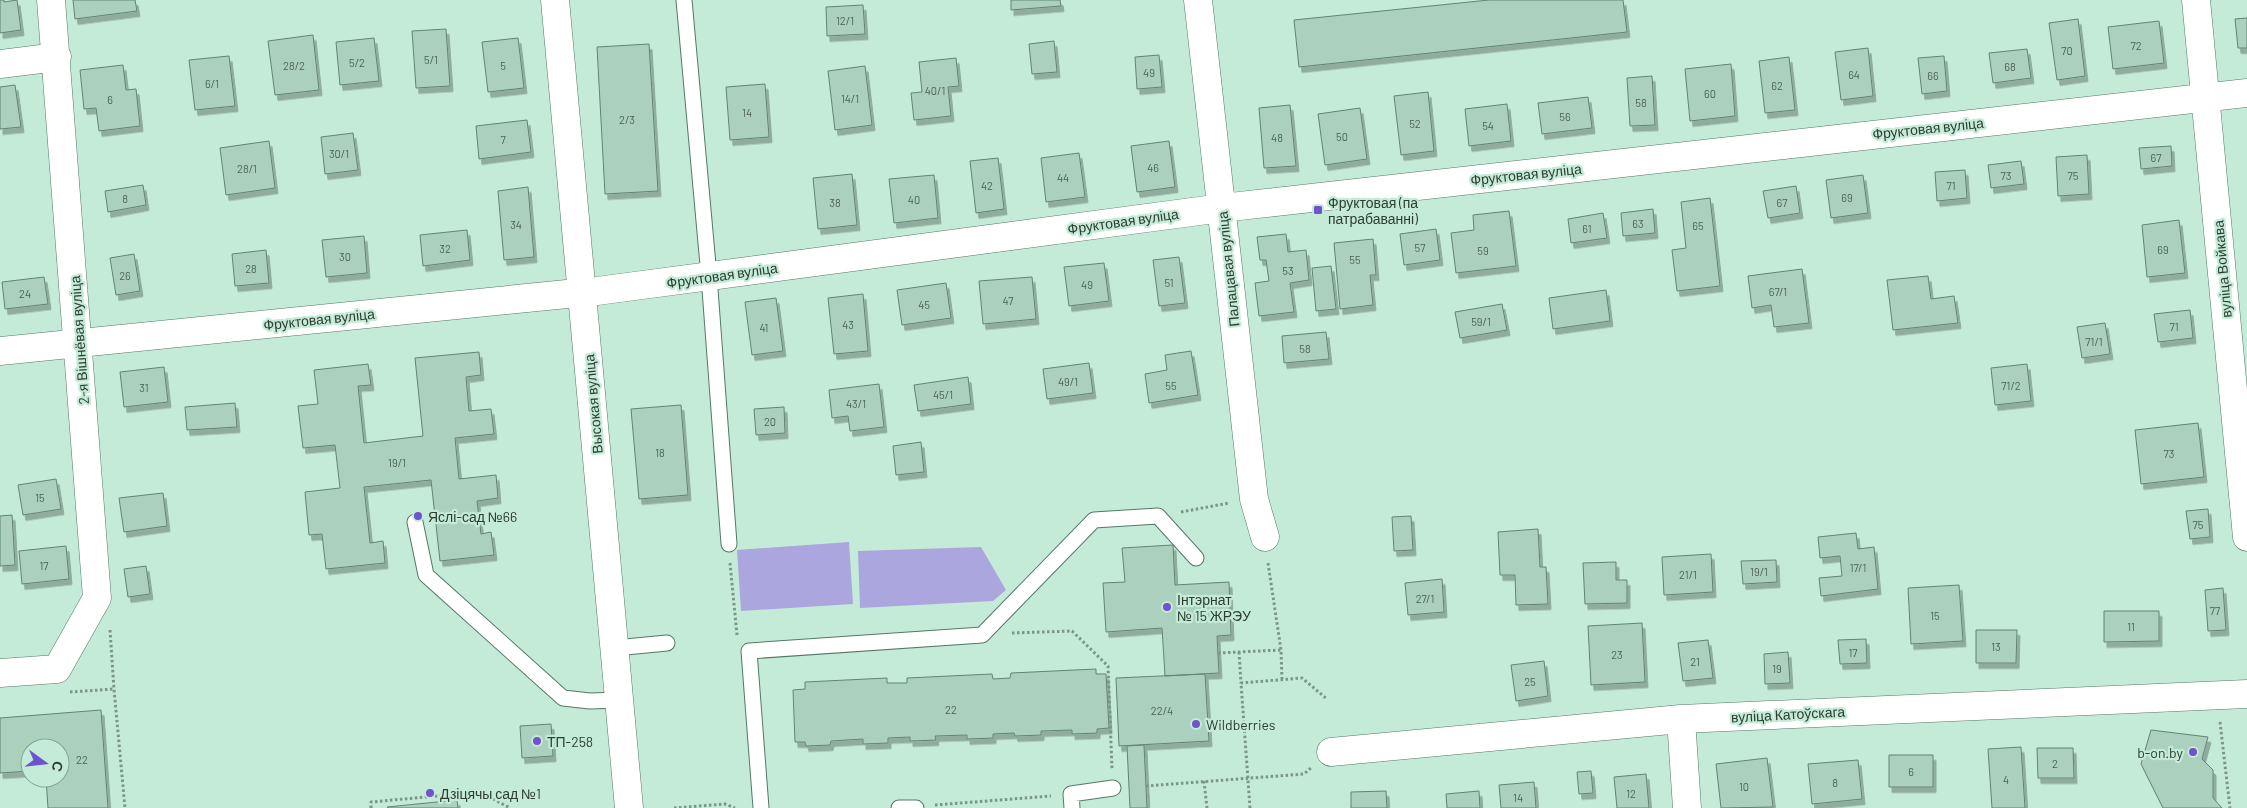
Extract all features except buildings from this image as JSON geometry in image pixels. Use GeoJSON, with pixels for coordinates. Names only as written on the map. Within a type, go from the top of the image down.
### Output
{"type":"FeatureCollection","features":[{"type":"Feature","properties":{"kind":"street","name":"2-я Вішнёвая вуліца"},"geometry":{"type":"LineString","coordinates":[[51,0],[57,57],[97,598]]}},
{"type":"Feature","properties":{"kind":"street","name":"Высокая вуліца"},"geometry":{"type":"LineString","coordinates":[[555,0],[629,808]]}},
{"type":"Feature","properties":{"kind":"street","name":"Палацавая вуліца"},"geometry":{"type":"LineString","coordinates":[[1198,0],[1254,499],[1265,537]]}},
{"type":"Feature","properties":{"kind":"street","name":"вуліца Войкава"},"geometry":{"type":"LineString","coordinates":[[2196,0],[2207,97],[2247,537]]}},
{"type":"Feature","properties":{"kind":"street"},"geometry":{"type":"LineString","coordinates":[[0,64],[57,57]]}},
{"type":"Feature","properties":{"kind":"street","name":"Фруктовая вуліца"},"geometry":{"type":"LineString","coordinates":[[0,351],[582,293],[1222,208],[2247,93]]}},
{"type":"Feature","properties":{"kind":"street"},"geometry":{"type":"LineString","coordinates":[[0,673],[62,681],[97,598]]}},
{"type":"Feature","properties":{"kind":"street","name":"вуліца Катоўскага"},"geometry":{"type":"LineString","coordinates":[[1331,752],[1681,719],[2247,694]]}},
{"type":"Feature","properties":{"kind":"street"},"geometry":{"type":"LineString","coordinates":[[1681,719],[1687,808]]}},
{"type":"Feature","properties":{"kind":"lane"},"geometry":{"type":"LineString","coordinates":[[684,0],[709,276],[729,544]]}},
{"type":"Feature","properties":{"kind":"lane"},"geometry":{"type":"LineString","coordinates":[[761,808],[750,651],[982,635],[1094,520],[1158,516],[1196,558]]}},
{"type":"Feature","properties":{"kind":"lane"},"geometry":{"type":"LineString","coordinates":[[416,522],[426,575],[563,698],[590,701],[620,700]]}},
{"type":"Feature","properties":{"kind":"lane"},"geometry":{"type":"LineString","coordinates":[[615,648],[667,643]]}},
{"type":"Feature","properties":{"kind":"lane"},"geometry":{"type":"LineString","coordinates":[[1072,801],[1113,788]]}},
{"type":"Feature","properties":{"kind":"lane"},"geometry":{"type":"LineString","coordinates":[[899,808],[916,807]]}},
{"type":"Feature","properties":{"kind":"path"},"geometry":{"type":"LineString","coordinates":[[1158,516],[1254,499]]}},
{"type":"Feature","properties":{"kind":"path"},"geometry":{"type":"LineString","coordinates":[[1265,537],[1281,650],[1282,679]]}},
{"type":"Feature","properties":{"kind":"path"},"geometry":{"type":"LineString","coordinates":[[729,544],[735,633],[750,651]]}},
{"type":"Feature","properties":{"kind":"path"},"geometry":{"type":"LineString","coordinates":[[97,598],[109,620],[125,808]]}},
{"type":"Feature","properties":{"kind":"path"},"geometry":{"type":"LineString","coordinates":[[982,635],[1072,631],[1108,666],[1113,788]]}},
{"type":"Feature","properties":{"kind":"path"},"geometry":{"type":"LineString","coordinates":[[1218,653],[1281,650]]}},
{"type":"Feature","properties":{"kind":"path"},"geometry":{"type":"LineString","coordinates":[[1239,652],[1250,808]]}},
{"type":"Feature","properties":{"kind":"path"},"geometry":{"type":"LineString","coordinates":[[1241,683],[1302,678],[1327,699]]}},
{"type":"Feature","properties":{"kind":"path"},"geometry":{"type":"LineString","coordinates":[[62,681],[114,689]]}},
{"type":"Feature","properties":{"kind":"path"},"geometry":{"type":"LineString","coordinates":[[2217,694],[2230,808]]}},
{"type":"Feature","properties":{"kind":"path"},"geometry":{"type":"LineString","coordinates":[[1146,786],[1304,774],[1331,752]]}},
{"type":"Feature","properties":{"kind":"path"},"geometry":{"type":"LineString","coordinates":[[1204,781],[1207,808]]}},
{"type":"Feature","properties":{"kind":"path"},"geometry":{"type":"LineString","coordinates":[[371,808],[371,802],[480,792],[510,808]]}},
{"type":"Feature","properties":{"kind":"path"},"geometry":{"type":"LineString","coordinates":[[916,807],[1072,801]]}},
{"type":"Feature","properties":{"kind":"path"},"geometry":{"type":"LineString","coordinates":[[674,808],[725,804],[735,808]]}},
{"type":"Feature","properties":{"kind":"shaded area"},"geometry":{"type":"Polygon","coordinates":[[[849,542],[853,604],[741,611],[737,550],[849,542]]]}},
{"type":"Feature","properties":{"kind":"shaded area"},"geometry":{"type":"Polygon","coordinates":[[[981,547],[1006,590],[993,601],[860,608],[858,551],[981,547]]]}},
{"type":"Feature","properties":{"kind":"place","name":"Фруктовая (па патрабаванні)"},"geometry":{"type":"Point","coordinates":[1318,210]}},
{"type":"Feature","properties":{"kind":"place","name":"Яслі-сад №66"},"geometry":{"type":"Point","coordinates":[418,516]}},
{"type":"Feature","properties":{"kind":"place","name":"Інтэрнат № 15 ЖРЭУ"},"geometry":{"type":"Point","coordinates":[1167,607]}},
{"type":"Feature","properties":{"kind":"place","name":"Wildberries"},"geometry":{"type":"Point","coordinates":[1196,724]}},
{"type":"Feature","properties":{"kind":"place","name":"ТП-258"},"geometry":{"type":"Point","coordinates":[537,741]}},
{"type":"Feature","properties":{"kind":"place","name":"b-on.by"},"geometry":{"type":"Point","coordinates":[2193,752]}},
{"type":"Feature","properties":{"kind":"place","name":"Дзіцячы сад №1"},"geometry":{"type":"Point","coordinates":[430,793]}}]}
